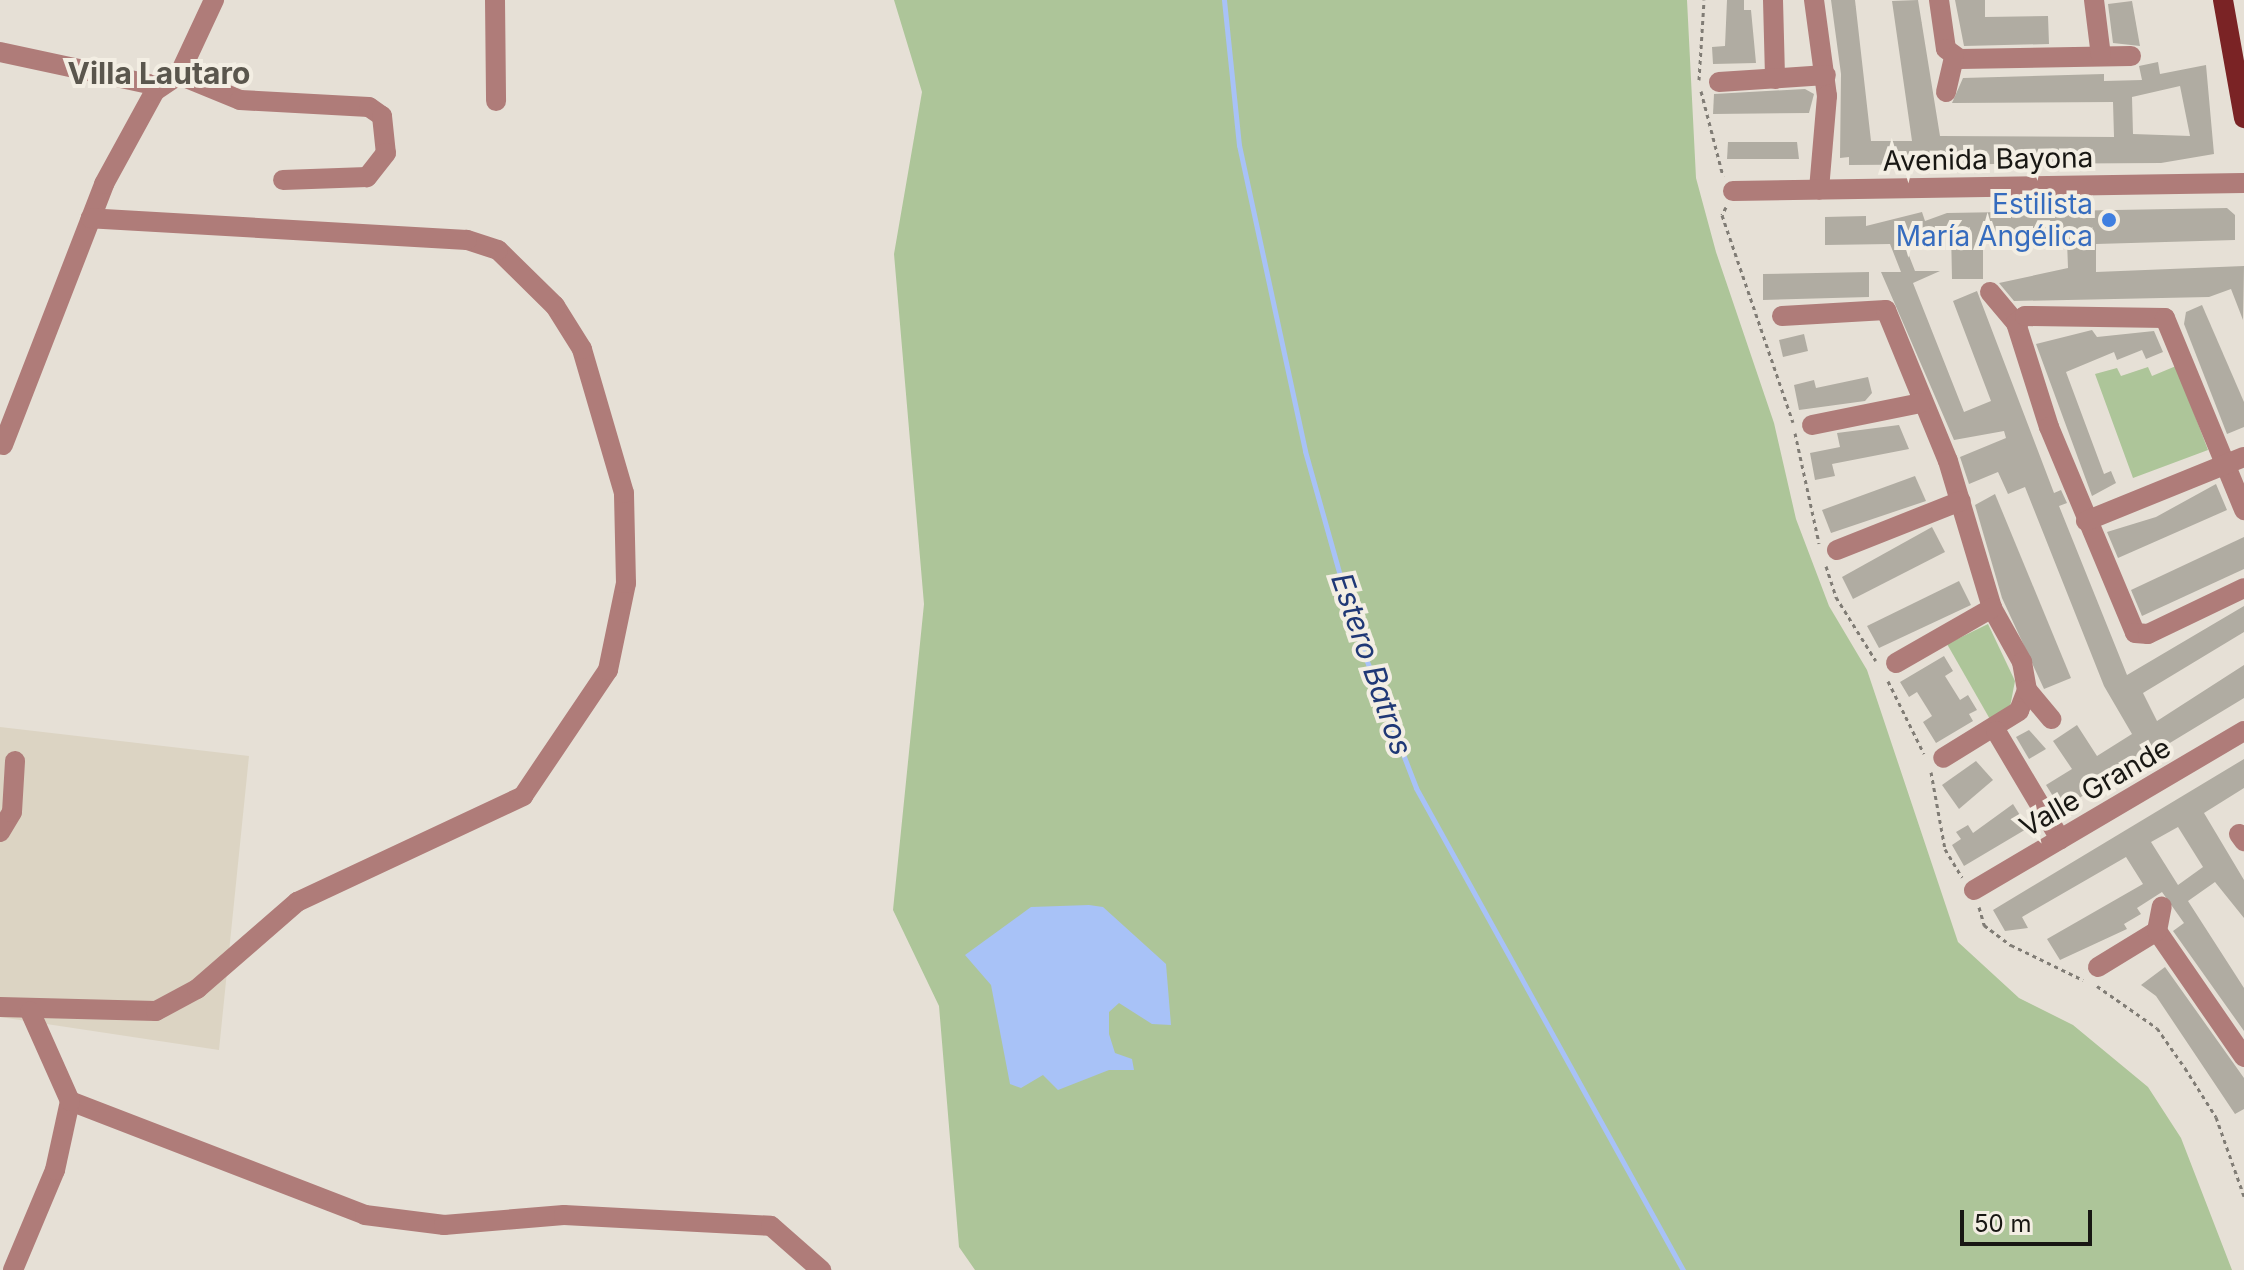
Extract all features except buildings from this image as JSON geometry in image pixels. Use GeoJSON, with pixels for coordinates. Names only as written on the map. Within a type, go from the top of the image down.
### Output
{"type":"FeatureCollection","features":[{"type":"Feature","properties":{"kind":"main road"},"geometry":{"type":"LineString","coordinates":[[2223,0],[2244,118]]}},
{"type":"Feature","properties":{"kind":"street"},"geometry":{"type":"LineString","coordinates":[[3,445],[91,218],[159,86],[179,75],[214,0]]}},
{"type":"Feature","properties":{"kind":"street"},"geometry":{"type":"LineString","coordinates":[[495,0],[496,101]]}},
{"type":"Feature","properties":{"kind":"street"},"geometry":{"type":"LineString","coordinates":[[1773,0],[1775,79]]}},
{"type":"Feature","properties":{"kind":"street"},"geometry":{"type":"LineString","coordinates":[[1814,0],[1826,75],[1819,190]]}},
{"type":"Feature","properties":{"kind":"street"},"geometry":{"type":"LineString","coordinates":[[1939,0],[1944,43],[1954,57],[1946,92]]}},
{"type":"Feature","properties":{"kind":"street"},"geometry":{"type":"LineString","coordinates":[[2094,0],[2101,56]]}},
{"type":"Feature","properties":{"kind":"street"},"geometry":{"type":"LineString","coordinates":[[0,52],[159,86]]}},
{"type":"Feature","properties":{"kind":"street"},"geometry":{"type":"LineString","coordinates":[[1954,57],[2131,56]]}},
{"type":"Feature","properties":{"kind":"street"},"geometry":{"type":"LineString","coordinates":[[179,75],[240,100],[369,107],[382,116],[386,153],[367,177],[283,180]]}},
{"type":"Feature","properties":{"kind":"street"},"geometry":{"type":"LineString","coordinates":[[1719,82],[1826,75]]}},
{"type":"Feature","properties":{"kind":"street","name":"Avenida Bayona"},"geometry":{"type":"LineString","coordinates":[[1733,191],[2244,183]]}},
{"type":"Feature","properties":{"kind":"street"},"geometry":{"type":"LineString","coordinates":[[0,1007],[30,1011],[156,1011],[197,989],[297,902],[523,796],[608,670],[626,583],[624,493],[582,349],[555,306],[498,250],[467,240],[91,218]]}},
{"type":"Feature","properties":{"kind":"street"},"geometry":{"type":"LineString","coordinates":[[1990,292],[2016,323],[2086,521],[2139,635],[2244,588]]}},
{"type":"Feature","properties":{"kind":"street"},"geometry":{"type":"LineString","coordinates":[[1782,316],[1883,308],[1961,501],[1992,608],[2022,662],[2027,690],[2051,719]]}},
{"type":"Feature","properties":{"kind":"street"},"geometry":{"type":"LineString","coordinates":[[2016,323],[2025,316],[2165,318],[2222,465],[2244,510]]}},
{"type":"Feature","properties":{"kind":"street"},"geometry":{"type":"LineString","coordinates":[[1812,425],[1921,403]]}},
{"type":"Feature","properties":{"kind":"street"},"geometry":{"type":"LineString","coordinates":[[2086,521],[2244,457]]}},
{"type":"Feature","properties":{"kind":"street"},"geometry":{"type":"LineString","coordinates":[[1837,550],[1961,501]]}},
{"type":"Feature","properties":{"kind":"street"},"geometry":{"type":"LineString","coordinates":[[1896,663],[1992,608]]}},
{"type":"Feature","properties":{"kind":"street"},"geometry":{"type":"LineString","coordinates":[[1943,758],[1996,731],[2019,711],[2027,690]]}},
{"type":"Feature","properties":{"kind":"street"},"geometry":{"type":"LineString","coordinates":[[1996,731],[2060,839]]}},
{"type":"Feature","properties":{"kind":"street","name":"Valle Grande"},"geometry":{"type":"LineString","coordinates":[[1974,890],[2244,731]]}},
{"type":"Feature","properties":{"kind":"street"},"geometry":{"type":"LineString","coordinates":[[0,832],[12,812],[15,761]]}},
{"type":"Feature","properties":{"kind":"street"},"geometry":{"type":"LineString","coordinates":[[2162,906],[2157,931],[2244,1057]]}},
{"type":"Feature","properties":{"kind":"street"},"geometry":{"type":"LineString","coordinates":[[2098,967],[2157,931]]}},
{"type":"Feature","properties":{"kind":"street"},"geometry":{"type":"LineString","coordinates":[[13,1270],[55,1170],[70,1101],[30,1011]]}},
{"type":"Feature","properties":{"kind":"street"},"geometry":{"type":"LineString","coordinates":[[70,1101],[365,1215],[444,1225],[564,1215],[771,1226],[821,1270]]}},
{"type":"Feature","properties":{"kind":"path"},"geometry":{"type":"LineString","coordinates":[[1974,890],[1984,925],[2011,945],[2120,998],[2157,1028],[2216,1117],[2244,1196]]}},
{"type":"Feature","properties":{"kind":"shaded area"},"geometry":{"type":"Polygon","coordinates":[[[0,727],[249,756],[219,1050],[0,1017],[0,727]]]}},
{"type":"Feature","properties":{"kind":"green space"},"geometry":{"type":"Polygon","coordinates":[[[894,0],[1687,0],[1696,178],[1716,252],[1774,423],[1796,519],[1829,606],[1867,670],[1958,942],[2019,998],[2073,1025],[2148,1087],[2181,1138],[2232,1270],[975,1270],[959,1247],[939,1006],[893,910],[924,604],[894,254],[922,92],[894,0]]]}},
{"type":"Feature","properties":{"kind":"green space"},"geometry":{"type":"Polygon","coordinates":[[[2176,366],[2208,450],[2133,478],[2095,374],[2117,368],[2121,376],[2148,367],[2152,376],[2176,366]]]}},
{"type":"Feature","properties":{"kind":"green space"},"geometry":{"type":"Polygon","coordinates":[[[1988,624],[2015,681],[2010,707],[1991,721],[1947,644],[1988,624]]]}},
{"type":"Feature","properties":{"kind":"water"},"geometry":{"type":"Polygon","coordinates":[[[1031,907],[1103,907],[1166,964],[1171,1025],[1152,1024],[1119,1003],[1109,1012],[1109,1034],[1115,1053],[1132,1059],[1134,1070],[1109,1070],[1058,1090],[1043,1075],[1021,1088],[1010,1084],[991,985],[965,955],[1031,907]]]}},
{"type":"Feature","properties":{"kind":"waterway","name":"Estero Batros"},"geometry":{"type":"LineString","coordinates":[[1224,0],[1239,145],[1305,451],[1356,633],[1416,788],[1683,1270]]}},
{"type":"Feature","properties":{"kind":"place","name":"Estilista María Angélica"},"geometry":{"type":"Point","coordinates":[2109,220]}},
{"type":"Feature","properties":{"kind":"district","name":"Villa Lautaro"},"geometry":{"type":"Point","coordinates":[159,73]}}]}
